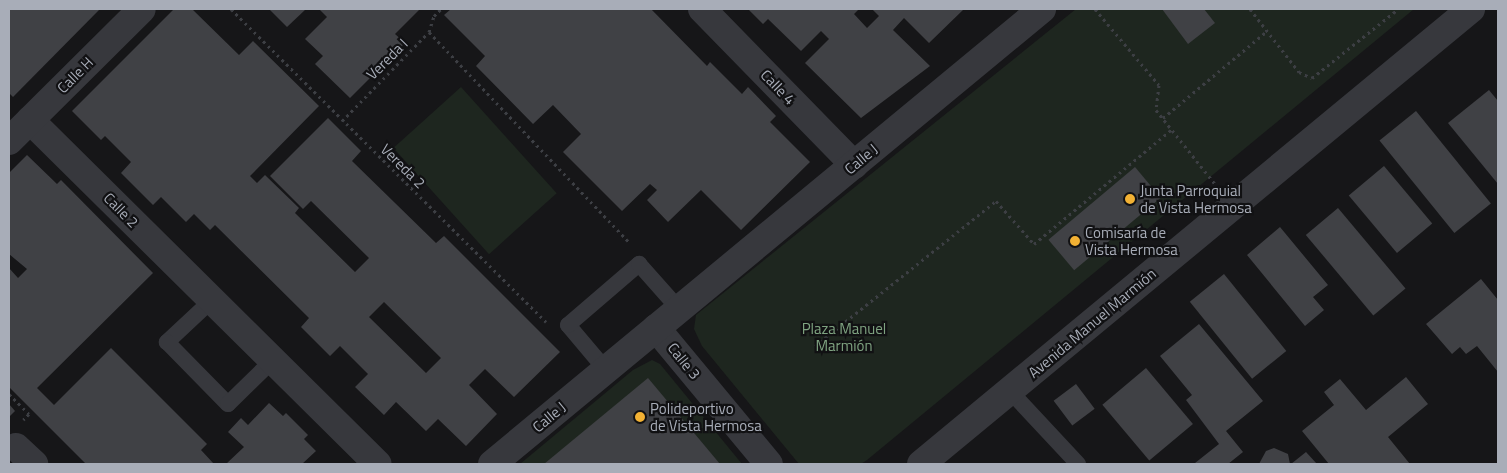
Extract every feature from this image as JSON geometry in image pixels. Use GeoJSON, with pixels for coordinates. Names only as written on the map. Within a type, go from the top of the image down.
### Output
{"type":"FeatureCollection","features":[{"type":"Feature","properties":{"kind":"street","name":"Calle H"},"geometry":{"type":"LineString","coordinates":[[9,141],[142,9]]}},
{"type":"Feature","properties":{"kind":"street","name":"Calle 4"},"geometry":{"type":"LineString","coordinates":[[702,9],[854,165]]}},
{"type":"Feature","properties":{"kind":"street","name":"Calle J"},"geometry":{"type":"LineString","coordinates":[[492,464],[1042,9]]}},
{"type":"Feature","properties":{"kind":"street","name":"Avenida Manuel Marmión"},"geometry":{"type":"LineString","coordinates":[[921,464],[1471,9]]}},
{"type":"Feature","properties":{"kind":"street","name":"Calle 2"},"geometry":{"type":"LineString","coordinates":[[30,120],[378,464]]}},
{"type":"Feature","properties":{"kind":"street","name":"Calle 3"},"geometry":{"type":"LineString","coordinates":[[656,328],[769,464]]}},
{"type":"Feature","properties":{"kind":"lane"},"geometry":{"type":"LineString","coordinates":[[606,370],[568,325],[639,264],[679,309]]}},
{"type":"Feature","properties":{"kind":"lane"},"geometry":{"type":"LineString","coordinates":[[212,300],[167,342],[228,404],[273,360]]}},
{"type":"Feature","properties":{"kind":"lane"},"geometry":{"type":"LineString","coordinates":[[1010,391],[1078,464]]}},
{"type":"Feature","properties":{"kind":"path","name":"Vereda 2"},"geometry":{"type":"LineString","coordinates":[[231,9],[542,321],[568,325]]}},
{"type":"Feature","properties":{"kind":"path","name":"Vereda I"},"geometry":{"type":"LineString","coordinates":[[342,120],[429,32],[434,16],[441,9]]}},
{"type":"Feature","properties":{"kind":"path"},"geometry":{"type":"LineString","coordinates":[[1094,9],[1159,85],[1156,110],[1232,206]]}},
{"type":"Feature","properties":{"kind":"path"},"geometry":{"type":"LineString","coordinates":[[1250,9],[1302,75],[1312,78],[1398,9]]}},
{"type":"Feature","properties":{"kind":"path"},"geometry":{"type":"LineString","coordinates":[[1164,118],[1267,31]]}},
{"type":"Feature","properties":{"kind":"path"},"geometry":{"type":"LineString","coordinates":[[429,32],[629,239],[639,264]]}},
{"type":"Feature","properties":{"kind":"path"},"geometry":{"type":"LineString","coordinates":[[815,346],[996,200],[1034,244],[1172,129]]}},
{"type":"Feature","properties":{"kind":"path"},"geometry":{"type":"LineString","coordinates":[[9,394],[29,414]]}},
{"type":"Feature","properties":{"kind":"green space","name":"Plaza Manuel Marmión"},"geometry":{"type":"Polygon","coordinates":[[[1076,9],[1414,9],[867,460],[861,464],[799,464],[702,346],[694,329],[696,315],[1076,9]]]}},
{"type":"Feature","properties":{"kind":"green space"},"geometry":{"type":"Polygon","coordinates":[[[461,87],[557,193],[489,254],[393,148],[461,87]]]}},
{"type":"Feature","properties":{"kind":"green space","name":"Polideportivo de Vista Hermosa"},"geometry":{"type":"Polygon","coordinates":[[[652,360],[660,364],[742,464],[520,464],[633,370],[652,360]]]}},
{"type":"Feature","properties":{"kind":"building"},"geometry":{"type":"Polygon","coordinates":[[[9,9],[100,9],[13,97],[9,93],[9,9]]]}},
{"type":"Feature","properties":{"kind":"building"},"geometry":{"type":"Polygon","coordinates":[[[174,9],[192,9],[239,55],[253,41],[319,106],[250,176],[257,183],[265,175],[299,208],[295,213],[355,272],[369,258],[311,201],[303,209],[270,176],[328,118],[361,151],[352,161],[436,243],[444,236],[560,352],[514,397],[485,369],[469,385],[497,414],[466,446],[438,419],[426,431],[396,402],[384,415],[355,387],[368,374],[340,346],[330,356],[301,327],[309,318],[215,225],[210,230],[194,214],[186,222],[161,197],[153,205],[121,173],[131,162],[105,136],[101,140],[72,111],[174,9]],[[384,302],[369,317],[426,373],[441,358],[384,302]]]}},
{"type":"Feature","properties":{"kind":"building"},"geometry":{"type":"Polygon","coordinates":[[[269,9],[306,9],[287,27],[269,9]]]}},
{"type":"Feature","properties":{"kind":"building"},"geometry":{"type":"Polygon","coordinates":[[[319,9],[420,9],[395,34],[405,43],[350,98],[315,64],[323,56],[305,39],[327,17],[319,9]]]}},
{"type":"Feature","properties":{"kind":"building"},"geometry":{"type":"Polygon","coordinates":[[[451,9],[651,9],[707,66],[710,62],[742,94],[748,87],[776,116],[770,122],[810,162],[741,230],[701,190],[668,222],[647,200],[657,190],[650,184],[622,211],[563,152],[581,134],[553,105],[533,124],[476,66],[485,56],[444,15],[451,9]]]}},
{"type":"Feature","properties":{"kind":"building"},"geometry":{"type":"Polygon","coordinates":[[[748,9],[859,9],[854,14],[867,28],[879,16],[872,9],[964,9],[929,43],[904,18],[893,30],[930,66],[861,118],[805,63],[829,39],[821,31],[801,51],[768,19],[763,24],[748,9]]]}},
{"type":"Feature","properties":{"kind":"building"},"geometry":{"type":"Polygon","coordinates":[[[1162,9],[1204,9],[1215,23],[1188,44],[1162,9]]]}},
{"type":"Feature","properties":{"kind":"building"},"geometry":{"type":"Polygon","coordinates":[[[1489,90],[1498,101],[1498,184],[1448,123],[1489,90]]]}},
{"type":"Feature","properties":{"kind":"building"},"geometry":{"type":"Polygon","coordinates":[[[1416,111],[1491,203],[1454,233],[1379,141],[1416,111]]]}},
{"type":"Feature","properties":{"kind":"building"},"geometry":{"type":"Polygon","coordinates":[[[27,155],[57,184],[61,180],[153,273],[37,388],[54,405],[111,348],[207,444],[201,450],[214,464],[86,464],[9,387],[9,268],[18,278],[27,269],[9,254],[9,173],[27,155]]]}},
{"type":"Feature","properties":{"kind":"building"},"geometry":{"type":"Polygon","coordinates":[[[1384,166],[1432,223],[1397,253],[1349,196],[1384,166]]]}},
{"type":"Feature","properties":{"kind":"building"},"geometry":{"type":"Polygon","coordinates":[[[1135,167],[1161,198],[1074,270],[1048,240],[1135,167]]]}},
{"type":"Feature","properties":{"kind":"building"},"geometry":{"type":"Polygon","coordinates":[[[1338,208],[1405,288],[1373,315],[1306,235],[1338,208]]]}},
{"type":"Feature","properties":{"kind":"building"},"geometry":{"type":"Polygon","coordinates":[[[1280,227],[1328,285],[1313,297],[1324,310],[1305,326],[1247,255],[1280,227]]]}},
{"type":"Feature","properties":{"kind":"building"},"geometry":{"type":"Polygon","coordinates":[[[1224,274],[1286,351],[1252,379],[1190,302],[1224,274]]]}},
{"type":"Feature","properties":{"kind":"building"},"geometry":{"type":"Polygon","coordinates":[[[1481,279],[1498,300],[1498,372],[1477,346],[1466,354],[1460,347],[1452,354],[1426,324],[1481,279]]]}},
{"type":"Feature","properties":{"kind":"building"},"geometry":{"type":"Polygon","coordinates":[[[1199,324],[1263,401],[1226,431],[1243,452],[1228,464],[1195,463],[1219,444],[1186,400],[1192,395],[1160,356],[1199,324]]]}},
{"type":"Feature","properties":{"kind":"building"},"geometry":{"type":"Polygon","coordinates":[[[1146,368],[1193,424],[1149,461],[1102,405],[1146,368]]]}},
{"type":"Feature","properties":{"kind":"building"},"geometry":{"type":"Polygon","coordinates":[[[1406,377],[1428,404],[1388,437],[1410,464],[1329,464],[1302,431],[1334,405],[1324,392],[1340,379],[1366,410],[1406,377]]]}},
{"type":"Feature","properties":{"kind":"building","name":"Polideportivo de Vista Hermosa"},"geometry":{"type":"Polygon","coordinates":[[[648,378],[720,464],[544,464],[648,378]]]}},
{"type":"Feature","properties":{"kind":"building"},"geometry":{"type":"Polygon","coordinates":[[[1076,384],[1095,409],[1072,426],[1054,401],[1076,384]]]}},
{"type":"Feature","properties":{"kind":"building"},"geometry":{"type":"Polygon","coordinates":[[[269,403],[283,416],[286,413],[308,435],[304,439],[316,451],[302,464],[226,464],[244,447],[228,432],[241,418],[248,425],[269,403]]]}},
{"type":"Feature","properties":{"kind":"building"},"geometry":{"type":"Polygon","coordinates":[[[9,404],[15,411],[9,417],[9,404]]]}},
{"type":"Feature","properties":{"kind":"building"},"geometry":{"type":"Polygon","coordinates":[[[1274,448],[1288,454],[1290,464],[1259,464],[1266,451],[1274,448]]]}},
{"type":"Feature","properties":{"kind":"building"},"geometry":{"type":"Polygon","coordinates":[[[1306,452],[1317,464],[1291,464],[1306,452]]]}},
{"type":"Feature","properties":{"kind":"place","name":"Junta Parroquial de Vista Hermosa"},"geometry":{"type":"Point","coordinates":[1130,199]}},
{"type":"Feature","properties":{"kind":"place","name":"Comisaría de Vista Hermosa"},"geometry":{"type":"Point","coordinates":[1075,241]}},
{"type":"Feature","properties":{"kind":"place","name":"Polideportivo de Vista Hermosa"},"geometry":{"type":"Point","coordinates":[640,417]}}]}
